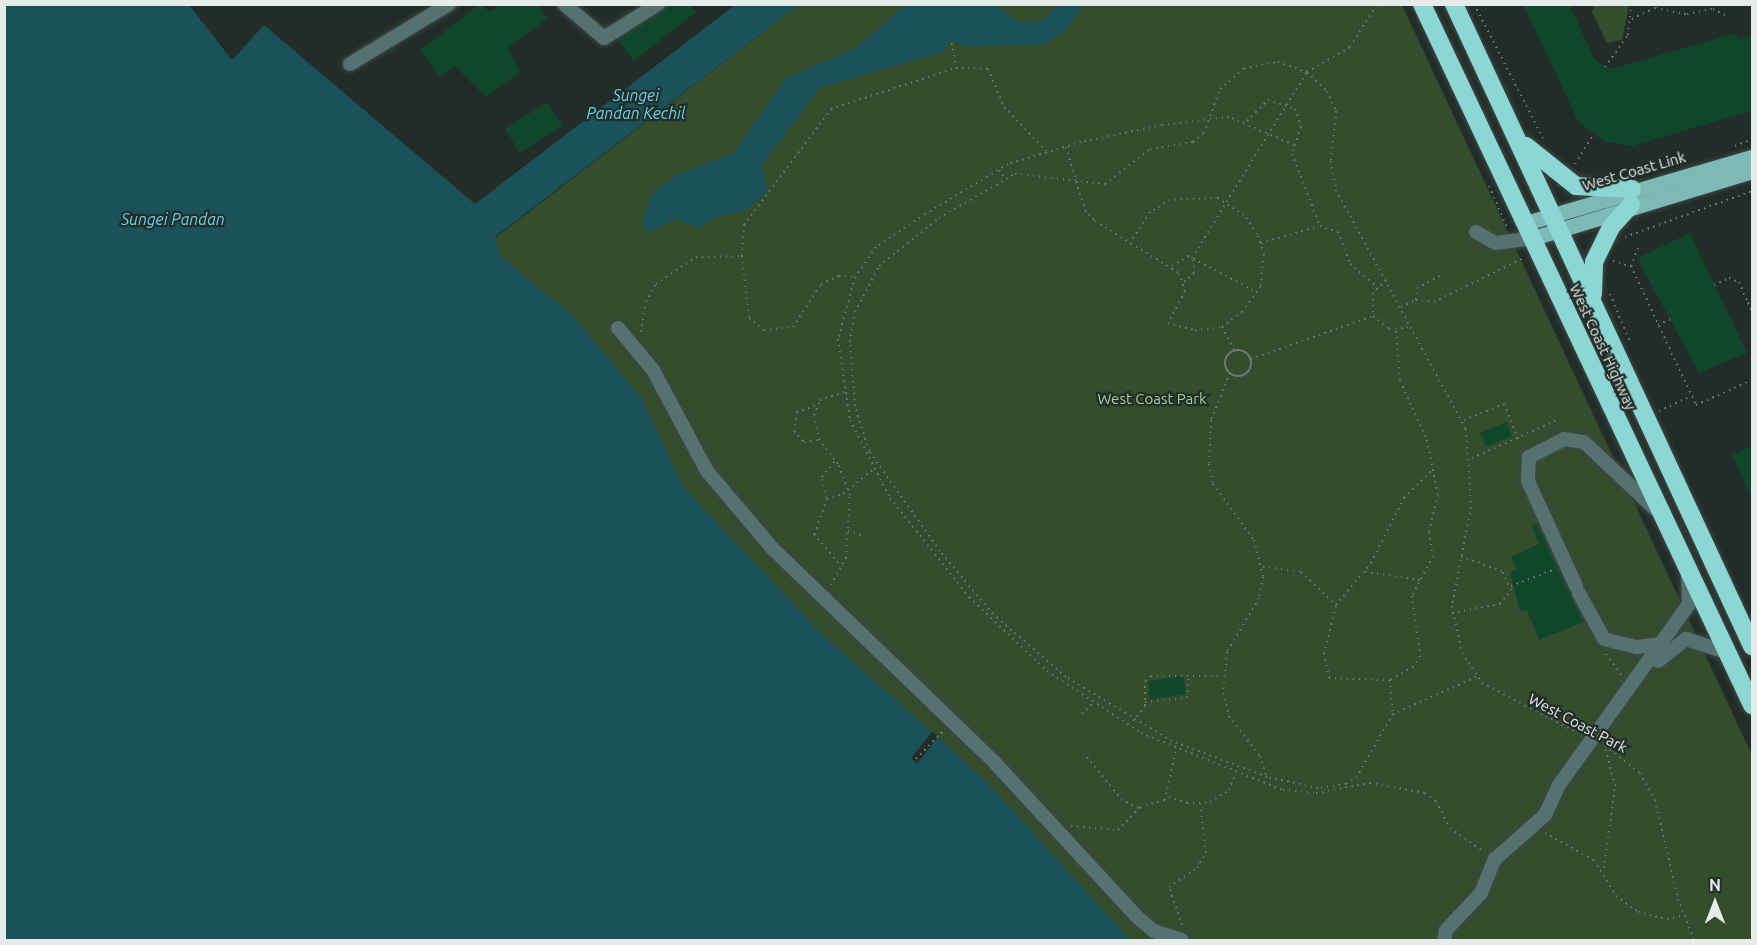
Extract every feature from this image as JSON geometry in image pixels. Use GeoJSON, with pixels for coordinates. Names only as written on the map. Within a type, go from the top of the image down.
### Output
{"type":"FeatureCollection","features":[{"type":"Feature","properties":{"kind":"highway","name":"West Coast Highway"},"geometry":{"type":"LineString","coordinates":[[1422,4],[1752,705]]}},
{"type":"Feature","properties":{"kind":"highway","name":"West Coast Highway"},"geometry":{"type":"LineString","coordinates":[[1454,4],[1557,221],[1752,646]]}},
{"type":"Feature","properties":{"kind":"highway"},"geometry":{"type":"LineString","coordinates":[[1516,136],[1576,186],[1631,197],[1605,253],[1594,262],[1594,303]]}},
{"type":"Feature","properties":{"kind":"main road","name":"West Coast Link"},"geometry":{"type":"LineString","coordinates":[[1533,237],[1557,221],[1752,157]]}},
{"type":"Feature","properties":{"kind":"main road","name":"West Coast Link"},"geometry":{"type":"LineString","coordinates":[[1631,197],[1752,171]]}},
{"type":"Feature","properties":{"kind":"lane"},"geometry":{"type":"LineString","coordinates":[[350,64],[449,4]]}},
{"type":"Feature","properties":{"kind":"lane"},"geometry":{"type":"LineString","coordinates":[[564,4],[604,38],[658,4]]}},
{"type":"Feature","properties":{"kind":"lane"},"geometry":{"type":"LineString","coordinates":[[1476,232],[1495,243],[1533,237]]}},
{"type":"Feature","properties":{"kind":"lane"},"geometry":{"type":"LineString","coordinates":[[618,328],[653,370],[707,471],[831,608],[951,722],[1056,829],[1136,916],[1154,931],[1183,935]]}},
{"type":"Feature","properties":{"kind":"lane"},"geometry":{"type":"LineString","coordinates":[[1662,644],[1637,647],[1598,635],[1527,472],[1529,457],[1564,439],[1584,442],[1664,518]]}},
{"type":"Feature","properties":{"kind":"lane"},"geometry":{"type":"LineString","coordinates":[[1444,940],[1446,930],[1481,893],[1496,859],[1535,827],[1599,743],[1689,604],[1688,568]]}},
{"type":"Feature","properties":{"kind":"lane"},"geometry":{"type":"LineString","coordinates":[[1634,686],[1686,639],[1710,642],[1729,653]]}},
{"type":"Feature","properties":{"kind":"path"},"geometry":{"type":"LineString","coordinates":[[1184,282],[1194,273],[1192,258],[1307,72],[1350,47],[1377,4]]}},
{"type":"Feature","properties":{"kind":"path"},"geometry":{"type":"LineString","coordinates":[[1474,4],[1544,141]]}},
{"type":"Feature","properties":{"kind":"path"},"geometry":{"type":"LineString","coordinates":[[1605,67],[1619,52],[1632,19],[1631,4]]}},
{"type":"Feature","properties":{"kind":"path"},"geometry":{"type":"LineString","coordinates":[[1632,19],[1655,6],[1687,14],[1713,9],[1729,17]]}},
{"type":"Feature","properties":{"kind":"path"},"geometry":{"type":"LineString","coordinates":[[952,43],[956,68]]}},
{"type":"Feature","properties":{"kind":"path"},"geometry":{"type":"LineString","coordinates":[[1393,714],[1476,677],[1461,653],[1452,613],[1460,556],[1471,507],[1471,458],[1464,420],[1336,190],[1331,161],[1336,111],[1327,91],[1307,72],[1278,62],[1244,68],[1220,89],[1209,117],[1194,142],[1150,149],[1110,183],[1080,184],[1026,173],[1006,179],[930,225],[879,266],[855,312],[850,342],[856,415],[874,460],[993,614],[1023,644],[1133,721],[1267,777],[1302,787],[1386,783],[1429,795],[1450,828],[1496,859]]}},
{"type":"Feature","properties":{"kind":"path"},"geometry":{"type":"LineString","coordinates":[[855,277],[839,276],[821,284],[793,327],[764,330],[749,318],[742,256],[744,225],[831,109],[956,68],[988,69],[1004,107],[1046,151]]}},
{"type":"Feature","properties":{"kind":"path"},"geometry":{"type":"LineString","coordinates":[[1247,121],[1258,104],[1287,103],[1300,117],[1294,145],[1298,175],[1320,226]]}},
{"type":"Feature","properties":{"kind":"path"},"geometry":{"type":"LineString","coordinates":[[1294,145],[1271,131],[1247,121],[1209,117],[1046,151],[999,170],[876,247],[855,277],[838,339],[845,392],[853,428],[874,469],[969,597],[1018,649],[1093,703],[1176,750],[1236,774],[1299,793],[1346,784],[1366,766],[1393,714],[1390,680]]}},
{"type":"Feature","properties":{"kind":"path"},"geometry":{"type":"LineString","coordinates":[[1571,171],[1593,135]]}},
{"type":"Feature","properties":{"kind":"path"},"geometry":{"type":"LineString","coordinates":[[1723,150],[1752,139]]}},
{"type":"Feature","properties":{"kind":"path"},"geometry":{"type":"LineString","coordinates":[[1066,147],[1080,184],[1085,210],[1131,242],[1172,266],[1184,282],[1185,291],[1168,323],[1195,330],[1222,327],[1257,292],[1264,268],[1262,243],[1251,223],[1227,202],[1194,195],[1170,200],[1150,212],[1131,242]]}},
{"type":"Feature","properties":{"kind":"path"},"geometry":{"type":"LineString","coordinates":[[999,170],[1006,179]]}},
{"type":"Feature","properties":{"kind":"path"},"geometry":{"type":"LineString","coordinates":[[1605,253],[1752,191]]}},
{"type":"Feature","properties":{"kind":"path"},"geometry":{"type":"LineString","coordinates":[[1262,243],[1320,226],[1338,232],[1350,264],[1377,287]]}},
{"type":"Feature","properties":{"kind":"path"},"geometry":{"type":"LineString","coordinates":[[1401,307],[1416,300],[1434,302],[1533,237]]}},
{"type":"Feature","properties":{"kind":"path"},"geometry":{"type":"LineString","coordinates":[[1631,266],[1638,248]]}},
{"type":"Feature","properties":{"kind":"path"},"geometry":{"type":"LineString","coordinates":[[1605,253],[1631,266],[1696,405],[1752,380]]}},
{"type":"Feature","properties":{"kind":"path"},"geometry":{"type":"LineString","coordinates":[[641,322],[646,302],[671,270],[696,257],[742,256]]}},
{"type":"Feature","properties":{"kind":"path"},"geometry":{"type":"LineString","coordinates":[[1172,266],[1180,257],[1192,258],[1257,292]]}},
{"type":"Feature","properties":{"kind":"path"},"geometry":{"type":"LineString","coordinates":[[1416,300],[1417,288],[1443,274]]}},
{"type":"Feature","properties":{"kind":"path"},"geometry":{"type":"LineString","coordinates":[[1714,285],[1729,278],[1739,282],[1752,313]]}},
{"type":"Feature","properties":{"kind":"path"},"geometry":{"type":"LineString","coordinates":[[1386,280],[1377,287],[1371,301],[1373,316],[1396,331],[1412,327]]}},
{"type":"Feature","properties":{"kind":"path"},"geometry":{"type":"LineString","coordinates":[[1748,303],[1752,301]]}},
{"type":"Feature","properties":{"kind":"path"},"geometry":{"type":"LineString","coordinates":[[1230,373],[1244,375],[1251,359],[1373,316]]}},
{"type":"Feature","properties":{"kind":"path"},"geometry":{"type":"LineString","coordinates":[[1658,325],[1673,318]]}},
{"type":"Feature","properties":{"kind":"path"},"geometry":{"type":"LineString","coordinates":[[1222,327],[1234,350]]}},
{"type":"Feature","properties":{"kind":"path"},"geometry":{"type":"LineString","coordinates":[[1396,331],[1400,381],[1427,440],[1438,507],[1429,532],[1433,556],[1412,600],[1420,658],[1390,680],[1337,680],[1324,671],[1336,605],[1365,572],[1404,498],[1431,471]]}},
{"type":"Feature","properties":{"kind":"path"},"geometry":{"type":"LineString","coordinates":[[1251,359],[1243,350],[1234,350],[1225,360],[1230,373],[1211,420],[1209,464],[1213,484],[1254,540],[1263,567],[1259,598],[1227,652],[1222,676],[1229,716],[1260,756],[1267,777]]}},
{"type":"Feature","properties":{"kind":"path"},"geometry":{"type":"LineString","coordinates":[[819,440],[804,442],[794,430],[797,412],[815,406],[827,396],[845,392]]}},
{"type":"Feature","properties":{"kind":"path"},"geometry":{"type":"LineString","coordinates":[[1659,411],[1691,396]]}},
{"type":"Feature","properties":{"kind":"path"},"geometry":{"type":"LineString","coordinates":[[1464,420],[1504,404],[1518,438]]}},
{"type":"Feature","properties":{"kind":"path"},"geometry":{"type":"LineString","coordinates":[[815,406],[819,440],[836,460],[849,490],[846,558],[831,582],[831,608]]}},
{"type":"Feature","properties":{"kind":"path"},"geometry":{"type":"LineString","coordinates":[[1471,458],[1559,419]]}},
{"type":"Feature","properties":{"kind":"path"},"geometry":{"type":"LineString","coordinates":[[836,460],[822,477],[827,499],[814,534],[840,565]]}},
{"type":"Feature","properties":{"kind":"path"},"geometry":{"type":"LineString","coordinates":[[827,499],[849,490],[874,469]]}},
{"type":"Feature","properties":{"kind":"path"},"geometry":{"type":"LineString","coordinates":[[848,531],[865,536]]}},
{"type":"Feature","properties":{"kind":"path"},"geometry":{"type":"LineString","coordinates":[[1460,556],[1502,571],[1511,586]]}},
{"type":"Feature","properties":{"kind":"path"},"geometry":{"type":"LineString","coordinates":[[1452,613],[1503,603],[1511,586],[1566,564]]}},
{"type":"Feature","properties":{"kind":"path"},"geometry":{"type":"LineString","coordinates":[[1263,567],[1301,572],[1336,605]]}},
{"type":"Feature","properties":{"kind":"path"},"geometry":{"type":"LineString","coordinates":[[1365,572],[1422,580]]}},
{"type":"Feature","properties":{"kind":"path"},"geometry":{"type":"LineString","coordinates":[[1598,635],[1609,662],[1634,686]]}},
{"type":"Feature","properties":{"kind":"path"},"geometry":{"type":"LineString","coordinates":[[1133,721],[1145,702],[1147,678],[1189,674],[1222,676]]}},
{"type":"Feature","properties":{"kind":"path"},"geometry":{"type":"LineString","coordinates":[[1145,702],[1187,698],[1189,674]]}},
{"type":"Feature","properties":{"kind":"path","name":"West Coast Park"},"geometry":{"type":"LineString","coordinates":[[1476,677],[1599,743],[1640,773],[1655,800],[1683,915],[1694,940]]}},
{"type":"Feature","properties":{"kind":"path"},"geometry":{"type":"LineString","coordinates":[[1082,714],[1093,703]]}},
{"type":"Feature","properties":{"kind":"path"},"geometry":{"type":"LineString","coordinates":[[916,759],[951,722]]}},
{"type":"Feature","properties":{"kind":"path"},"geometry":{"type":"LineString","coordinates":[[1599,743],[1615,786],[1604,868],[1616,896],[1638,912],[1667,919],[1683,915]]}},
{"type":"Feature","properties":{"kind":"path"},"geometry":{"type":"LineString","coordinates":[[1169,796],[1176,750]]}},
{"type":"Feature","properties":{"kind":"path"},"geometry":{"type":"LineString","coordinates":[[1088,757],[1121,799],[1138,808]]}},
{"type":"Feature","properties":{"kind":"path"},"geometry":{"type":"LineString","coordinates":[[1056,829],[1118,830],[1138,808],[1169,796],[1200,804],[1224,795],[1236,774]]}},
{"type":"Feature","properties":{"kind":"path"},"geometry":{"type":"LineString","coordinates":[[1183,935],[1169,887],[1197,868],[1206,853],[1200,804]]}},
{"type":"Feature","properties":{"kind":"path"},"geometry":{"type":"LineString","coordinates":[[1535,827],[1604,868]]}},
{"type":"Feature","properties":{"kind":"green space","name":"West Coast Park"},"geometry":{"type":"Polygon","coordinates":[[[798,5],[1402,5],[1752,755],[1752,940],[1130,940],[1115,929],[985,780],[823,635],[683,487],[642,399],[574,317],[500,256],[495,238],[798,5]]]}},
{"type":"Feature","properties":{"kind":"green space"},"geometry":{"type":"Polygon","coordinates":[[[1594,5],[1629,5],[1622,40],[1607,43],[1592,12],[1594,5]]]}},
{"type":"Feature","properties":{"kind":"water"},"geometry":{"type":"Polygon","coordinates":[[[5,5],[189,5],[232,60],[264,25],[475,204],[735,5],[798,5],[495,237],[500,256],[574,317],[642,399],[683,487],[823,635],[985,780],[1130,940],[5,940],[5,5]]]}},
{"type":"Feature","properties":{"kind":"water"},"geometry":{"type":"Polygon","coordinates":[[[906,5],[994,5],[1021,23],[1041,22],[1058,5],[1083,5],[1064,32],[1043,45],[963,46],[952,40],[942,52],[819,88],[761,166],[768,191],[744,211],[715,217],[699,228],[675,219],[647,233],[642,225],[651,195],[674,176],[734,153],[786,78],[856,48],[906,5]]]}},
{"type":"Feature","properties":{"kind":"pier"},"geometry":{"type":"Polygon","coordinates":[[[932,732],[938,737],[917,764],[911,758],[932,732]]]}},
{"type":"Feature","properties":{"kind":"building"},"geometry":{"type":"Polygon","coordinates":[[[480,4],[490,12],[500,4],[537,4],[547,19],[508,48],[520,72],[486,97],[455,66],[440,77],[420,50],[480,4]]]}},
{"type":"Feature","properties":{"kind":"building"},"geometry":{"type":"Polygon","coordinates":[[[667,4],[690,4],[696,12],[634,61],[618,40],[667,4]]]}},
{"type":"Feature","properties":{"kind":"building"},"geometry":{"type":"Polygon","coordinates":[[[1523,4],[1569,4],[1595,60],[1611,69],[1736,33],[1738,40],[1752,35],[1752,111],[1632,146],[1603,141],[1578,121],[1523,4]]]}},
{"type":"Feature","properties":{"kind":"building"},"geometry":{"type":"Polygon","coordinates":[[[547,102],[563,126],[520,153],[505,129],[547,102]]]}},
{"type":"Feature","properties":{"kind":"building"},"geometry":{"type":"Polygon","coordinates":[[[1690,233],[1747,353],[1699,373],[1637,258],[1690,233]]]}},
{"type":"Feature","properties":{"kind":"building"},"geometry":{"type":"Polygon","coordinates":[[[1506,422],[1512,436],[1486,447],[1480,433],[1506,422]]]}},
{"type":"Feature","properties":{"kind":"building"},"geometry":{"type":"Polygon","coordinates":[[[1752,446],[1752,499],[1732,455],[1752,446]]]}},
{"type":"Feature","properties":{"kind":"building"},"geometry":{"type":"Polygon","coordinates":[[[1537,523],[1584,622],[1539,640],[1527,610],[1520,612],[1510,572],[1517,570],[1511,557],[1539,544],[1532,526],[1537,523]]]}},
{"type":"Feature","properties":{"kind":"building"},"geometry":{"type":"Polygon","coordinates":[[[1183,676],[1186,694],[1150,699],[1148,681],[1183,676]]]}},
{"type":"Feature","properties":{"kind":"water label","name":"Sungei Pandan Kechil"},"geometry":{"type":"Point","coordinates":[636,104]}},
{"type":"Feature","properties":{"kind":"water label","name":"Sungei Pandan"},"geometry":{"type":"Point","coordinates":[173,219]}}]}
